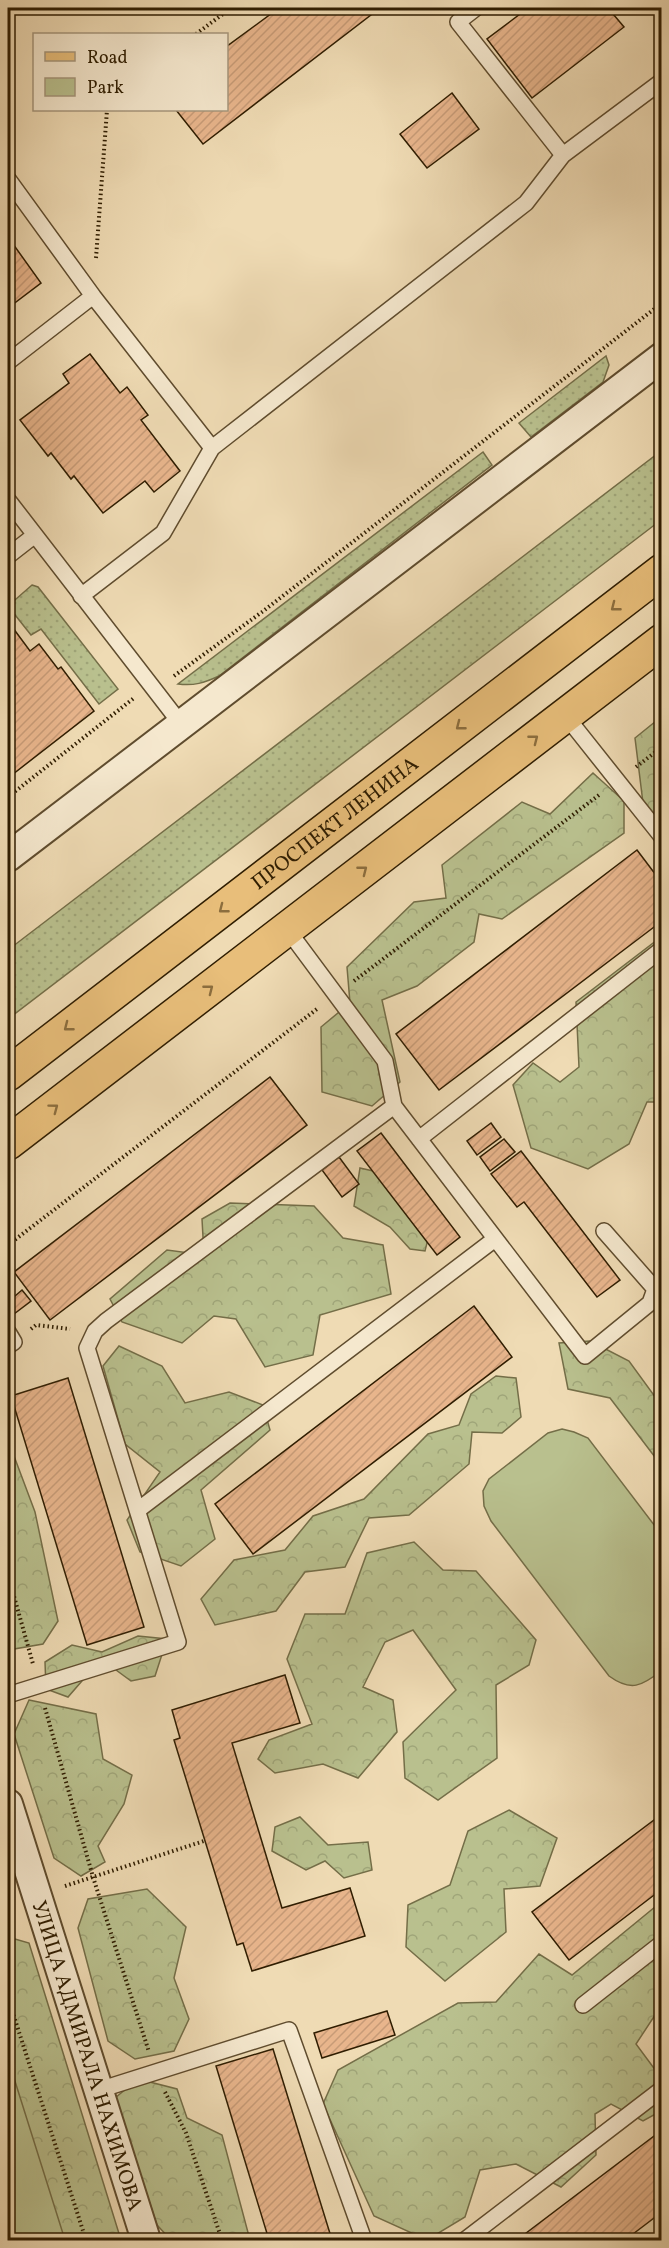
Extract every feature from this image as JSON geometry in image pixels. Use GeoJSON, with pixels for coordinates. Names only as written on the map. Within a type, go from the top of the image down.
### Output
{"type":"FeatureCollection","features":[{"type":"Feature","properties":{"kind":"main road","name":"ПРОСПЕКТ ЛЕНИНА"},"geometry":{"type":"LineString","coordinates":[[8,1074],[662,571]]}},
{"type":"Feature","properties":{"kind":"main road"},"geometry":{"type":"LineString","coordinates":[[8,1143],[662,641]]}},
{"type":"Feature","properties":{"kind":"street"},"geometry":{"type":"LineString","coordinates":[[8,857],[662,357]]}},
{"type":"Feature","properties":{"kind":"street","name":"УЛИЦА АДМИРАЛА НАХИМОВА"},"geometry":{"type":"LineString","coordinates":[[8,1804],[146,2241]]}},
{"type":"Feature","properties":{"kind":"lane"},"geometry":{"type":"LineString","coordinates":[[476,8],[458,22],[563,155]]}},
{"type":"Feature","properties":{"kind":"lane"},"geometry":{"type":"LineString","coordinates":[[81,596],[163,533],[212,448],[526,203],[563,155],[662,81]]}},
{"type":"Feature","properties":{"kind":"lane"},"geometry":{"type":"LineString","coordinates":[[8,179],[93,296],[212,448]]}},
{"type":"Feature","properties":{"kind":"lane"},"geometry":{"type":"LineString","coordinates":[[8,362],[93,296]]}},
{"type":"Feature","properties":{"kind":"lane"},"geometry":{"type":"LineString","coordinates":[[8,500],[181,724]]}},
{"type":"Feature","properties":{"kind":"lane"},"geometry":{"type":"LineString","coordinates":[[8,556],[35,535]]}},
{"type":"Feature","properties":{"kind":"lane"},"geometry":{"type":"LineString","coordinates":[[565,715],[662,837]]}},
{"type":"Feature","properties":{"kind":"lane"},"geometry":{"type":"LineString","coordinates":[[287,929],[385,1061],[394,1106],[585,1356],[650,1303],[655,1289],[604,1231]]}},
{"type":"Feature","properties":{"kind":"lane"},"geometry":{"type":"LineString","coordinates":[[419,1139],[662,949]]}},
{"type":"Feature","properties":{"kind":"lane"},"geometry":{"type":"LineString","coordinates":[[8,1695],[178,1642],[87,1348],[95,1331],[394,1106]]}},
{"type":"Feature","properties":{"kind":"lane"},"geometry":{"type":"LineString","coordinates":[[138,1510],[495,1239]]}},
{"type":"Feature","properties":{"kind":"lane"},"geometry":{"type":"LineString","coordinates":[[583,2005],[662,1943]]}},
{"type":"Feature","properties":{"kind":"lane"},"geometry":{"type":"LineString","coordinates":[[99,2090],[289,2030],[364,2241]]}},
{"type":"Feature","properties":{"kind":"lane"},"geometry":{"type":"LineString","coordinates":[[465,2241],[662,2089]]}},
{"type":"Feature","properties":{"kind":"path"},"geometry":{"type":"LineString","coordinates":[[197,33],[231,8]]}},
{"type":"Feature","properties":{"kind":"path"},"geometry":{"type":"LineString","coordinates":[[93,296],[107,111]]}},
{"type":"Feature","properties":{"kind":"path"},"geometry":{"type":"LineString","coordinates":[[8,797],[134,698],[154,690],[262,612],[662,303]]}},
{"type":"Feature","properties":{"kind":"path"},"geometry":{"type":"LineString","coordinates":[[10,1340],[36,1325],[95,1331]]}},
{"type":"Feature","properties":{"kind":"path"},"geometry":{"type":"LineString","coordinates":[[8,1575],[93,1877],[155,2072],[186,2133],[222,2241]]}},
{"type":"Feature","properties":{"kind":"path"},"geometry":{"type":"LineString","coordinates":[[37,1895],[204,1841]]}},
{"type":"Feature","properties":{"kind":"path"},"geometry":{"type":"LineString","coordinates":[[8,1998],[86,2241]]}},
{"type":"Feature","properties":{"kind":"green space"},"geometry":{"type":"Polygon","coordinates":[[[606,356],[609,365],[603,382],[531,437],[519,423],[606,356]]]}},
{"type":"Feature","properties":{"kind":"green space"},"geometry":{"type":"Polygon","coordinates":[[[661,451],[661,520],[8,1019],[8,950],[661,451]]]}},
{"type":"Feature","properties":{"kind":"green space"},"geometry":{"type":"Polygon","coordinates":[[[483,452],[492,465],[219,676],[189,685],[178,684],[483,452]]]}},
{"type":"Feature","properties":{"kind":"green space"},"geometry":{"type":"Polygon","coordinates":[[[32,585],[38,587],[118,689],[99,704],[41,629],[31,635],[8,606],[32,585]]]}},
{"type":"Feature","properties":{"kind":"green space"},"geometry":{"type":"Polygon","coordinates":[[[661,717],[661,826],[643,803],[635,738],[661,717]]]}},
{"type":"Feature","properties":{"kind":"green space"},"geometry":{"type":"Polygon","coordinates":[[[593,773],[624,801],[624,833],[502,919],[479,914],[474,942],[417,986],[382,1000],[400,1082],[372,1106],[322,1092],[321,1027],[350,1003],[347,967],[414,902],[446,898],[442,865],[522,802],[550,814],[593,773]]]}},
{"type":"Feature","properties":{"kind":"green space"},"geometry":{"type":"Polygon","coordinates":[[[661,937],[661,1102],[647,1102],[629,1144],[588,1169],[531,1148],[513,1085],[533,1063],[560,1082],[579,1067],[576,1002],[661,937]]]}},
{"type":"Feature","properties":{"kind":"green space"},"geometry":{"type":"Polygon","coordinates":[[[360,1168],[404,1178],[432,1223],[425,1251],[410,1249],[390,1227],[354,1206],[360,1168]]]}},
{"type":"Feature","properties":{"kind":"green space"},"geometry":{"type":"Polygon","coordinates":[[[230,1203],[314,1206],[343,1238],[383,1245],[391,1294],[320,1315],[313,1355],[265,1367],[236,1319],[214,1316],[182,1343],[122,1322],[110,1299],[167,1250],[204,1255],[202,1219],[230,1203]]]}},
{"type":"Feature","properties":{"kind":"green space"},"geometry":{"type":"Polygon","coordinates":[[[590,1341],[629,1361],[661,1405],[661,1465],[610,1398],[568,1389],[559,1343],[590,1341]]]}},
{"type":"Feature","properties":{"kind":"green space"},"geometry":{"type":"Polygon","coordinates":[[[119,1346],[162,1366],[185,1403],[229,1392],[263,1405],[270,1430],[201,1490],[215,1539],[181,1566],[140,1552],[127,1520],[160,1472],[125,1444],[103,1366],[119,1346]]]}},
{"type":"Feature","properties":{"kind":"green space"},"geometry":{"type":"Polygon","coordinates":[[[496,1376],[516,1378],[521,1417],[502,1433],[472,1432],[469,1464],[409,1515],[369,1518],[345,1567],[305,1572],[276,1611],[215,1625],[201,1599],[234,1560],[285,1550],[313,1516],[364,1499],[428,1434],[459,1425],[471,1394],[496,1376]]]}},
{"type":"Feature","properties":{"kind":"green space"},"geometry":{"type":"Polygon","coordinates":[[[562,1429],[588,1438],[661,1534],[661,1671],[636,1685],[624,1684],[609,1676],[491,1521],[484,1506],[483,1491],[489,1479],[548,1433],[562,1429]]]}},
{"type":"Feature","properties":{"kind":"green space"},"geometry":{"type":"Polygon","coordinates":[[[8,1440],[35,1512],[58,1621],[43,1644],[8,1650],[8,1440]]]}},
{"type":"Feature","properties":{"kind":"green space"},"geometry":{"type":"Polygon","coordinates":[[[414,1542],[443,1570],[476,1571],[536,1640],[529,1665],[496,1685],[497,1758],[438,1800],[405,1778],[403,1742],[456,1690],[413,1630],[385,1642],[363,1687],[393,1700],[397,1732],[358,1778],[323,1764],[275,1773],[258,1759],[269,1740],[312,1724],[287,1659],[305,1614],[345,1614],[367,1553],[414,1542]]]}},
{"type":"Feature","properties":{"kind":"green space"},"geometry":{"type":"Polygon","coordinates":[[[138,1636],[167,1639],[155,1676],[131,1681],[101,1659],[68,1697],[46,1689],[45,1662],[72,1645],[102,1652],[138,1636]]]}},
{"type":"Feature","properties":{"kind":"green space"},"geometry":{"type":"Polygon","coordinates":[[[29,1700],[96,1714],[103,1759],[132,1775],[124,1804],[98,1846],[105,1862],[81,1876],[54,1858],[14,1734],[29,1700]]]}},
{"type":"Feature","properties":{"kind":"green space"},"geometry":{"type":"Polygon","coordinates":[[[509,1810],[557,1838],[540,1886],[504,1889],[506,1932],[445,1981],[406,1947],[408,1905],[450,1885],[468,1831],[509,1810]]]}},
{"type":"Feature","properties":{"kind":"green space"},"geometry":{"type":"Polygon","coordinates":[[[300,1817],[328,1845],[368,1842],[372,1870],[344,1878],[325,1861],[306,1870],[272,1851],[275,1827],[300,1817]]]}},
{"type":"Feature","properties":{"kind":"green space"},"geometry":{"type":"Polygon","coordinates":[[[147,1889],[186,1927],[174,1978],[189,2019],[174,2051],[135,2059],[108,2041],[78,1928],[88,1899],[147,1889]]]}},
{"type":"Feature","properties":{"kind":"green space"},"geometry":{"type":"Polygon","coordinates":[[[661,1902],[661,2006],[636,2044],[656,2071],[661,2068],[661,2111],[643,2121],[611,2104],[595,2114],[596,2155],[561,2187],[516,2164],[480,2170],[465,2217],[427,2240],[374,2216],[323,2104],[338,2070],[458,2003],[496,2002],[539,1954],[572,1975],[661,1902]]]}},
{"type":"Feature","properties":{"kind":"green space"},"geometry":{"type":"Polygon","coordinates":[[[8,1937],[29,1943],[121,2240],[8,2240],[8,1937]]]}},
{"type":"Feature","properties":{"kind":"green space"},"geometry":{"type":"Polygon","coordinates":[[[8,2059],[65,2240],[8,2240],[8,2059]]]}},
{"type":"Feature","properties":{"kind":"green space"},"geometry":{"type":"Polygon","coordinates":[[[138,2079],[177,2089],[187,2118],[222,2135],[250,2240],[171,2240],[157,2225],[115,2098],[138,2079]]]}},
{"type":"Feature","properties":{"kind":"building"},"geometry":{"type":"Polygon","coordinates":[[[279,8],[380,8],[203,144],[177,111],[228,111],[228,46],[279,8]]]}},
{"type":"Feature","properties":{"kind":"building"},"geometry":{"type":"Polygon","coordinates":[[[528,8],[608,8],[624,27],[532,98],[487,39],[528,8]]]}},
{"type":"Feature","properties":{"kind":"building"},"geometry":{"type":"Polygon","coordinates":[[[452,93],[479,129],[427,168],[400,134],[452,93]]]}},
{"type":"Feature","properties":{"kind":"building"},"geometry":{"type":"Polygon","coordinates":[[[8,237],[41,283],[8,308],[8,237]]]}},
{"type":"Feature","properties":{"kind":"building"},"geometry":{"type":"Polygon","coordinates":[[[90,354],[120,393],[127,387],[148,415],[141,420],[180,471],[154,492],[145,481],[103,513],[74,476],[71,479],[51,453],[48,456],[20,420],[69,383],[63,374],[90,354]]]}},
{"type":"Feature","properties":{"kind":"building"},"geometry":{"type":"Polygon","coordinates":[[[13,628],[30,651],[39,644],[58,669],[61,667],[94,711],[8,778],[8,632],[13,628]]]}},
{"type":"Feature","properties":{"kind":"building"},"geometry":{"type":"Polygon","coordinates":[[[637,850],[662,883],[662,921],[439,1090],[396,1034],[637,850]]]}},
{"type":"Feature","properties":{"kind":"building"},"geometry":{"type":"Polygon","coordinates":[[[270,1077],[307,1125],[50,1320],[14,1272],[270,1077]]]}},
{"type":"Feature","properties":{"kind":"building"},"geometry":{"type":"Polygon","coordinates":[[[491,1123],[501,1137],[477,1155],[467,1141],[491,1123]]]}},
{"type":"Feature","properties":{"kind":"building"},"geometry":{"type":"Polygon","coordinates":[[[381,1133],[460,1237],[437,1255],[357,1151],[381,1133]]]}},
{"type":"Feature","properties":{"kind":"building"},"geometry":{"type":"Polygon","coordinates":[[[504,1139],[515,1152],[490,1171],[480,1157],[504,1139]]]}},
{"type":"Feature","properties":{"kind":"building"},"geometry":{"type":"Polygon","coordinates":[[[521,1151],[620,1280],[597,1297],[524,1202],[517,1207],[491,1174],[521,1151]]]}},
{"type":"Feature","properties":{"kind":"building"},"geometry":{"type":"Polygon","coordinates":[[[339,1157],[359,1184],[342,1197],[322,1170],[339,1157]]]}},
{"type":"Feature","properties":{"kind":"building"},"geometry":{"type":"Polygon","coordinates":[[[22,1290],[31,1301],[14,1314],[8,1302],[22,1290]]]}},
{"type":"Feature","properties":{"kind":"building"},"geometry":{"type":"Polygon","coordinates":[[[474,1306],[512,1357],[253,1554],[215,1504],[474,1306]]]}},
{"type":"Feature","properties":{"kind":"building"},"geometry":{"type":"Polygon","coordinates":[[[68,1378],[144,1627],[87,1645],[11,1396],[68,1378]]]}},
{"type":"Feature","properties":{"kind":"building"},"geometry":{"type":"Polygon","coordinates":[[[285,1675],[300,1723],[232,1743],[282,1908],[350,1888],[365,1936],[252,1971],[243,1943],[237,1945],[174,1740],[180,1738],[172,1710],[285,1675]]]}},
{"type":"Feature","properties":{"kind":"building"},"geometry":{"type":"Polygon","coordinates":[[[662,1814],[662,1889],[569,1960],[532,1912],[662,1814]]]}},
{"type":"Feature","properties":{"kind":"building"},"geometry":{"type":"Polygon","coordinates":[[[387,2011],[395,2035],[322,2058],[314,2033],[387,2011]]]}},
{"type":"Feature","properties":{"kind":"building"},"geometry":{"type":"Polygon","coordinates":[[[273,2049],[332,2240],[269,2240],[216,2066],[273,2049]]]}},
{"type":"Feature","properties":{"kind":"building"},"geometry":{"type":"Polygon","coordinates":[[[662,2130],[662,2212],[625,2240],[517,2240],[662,2130]]]}}]}
